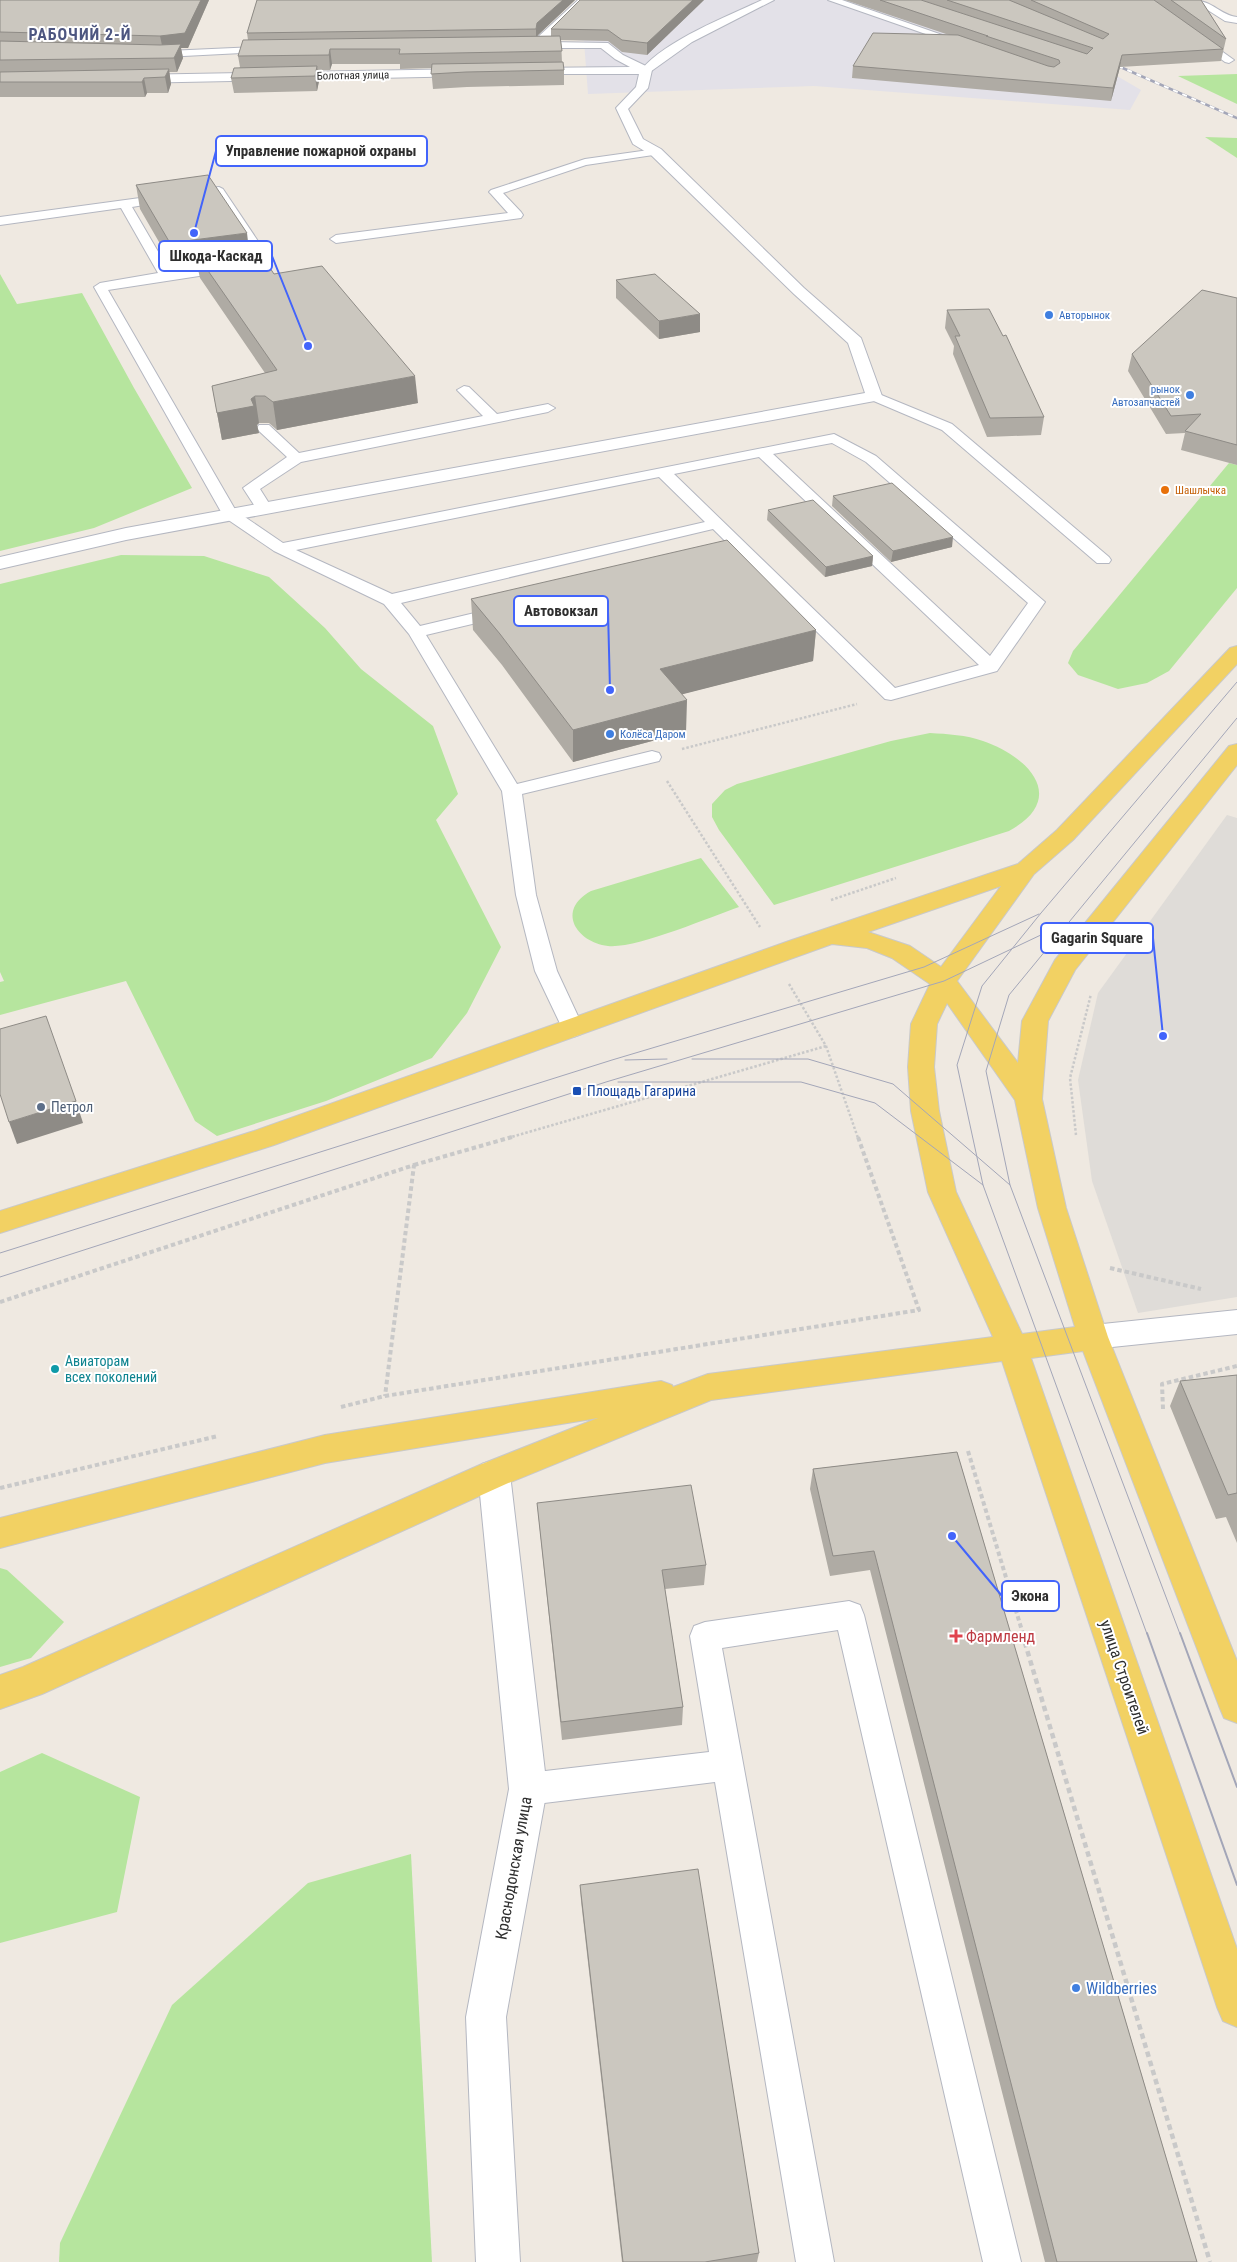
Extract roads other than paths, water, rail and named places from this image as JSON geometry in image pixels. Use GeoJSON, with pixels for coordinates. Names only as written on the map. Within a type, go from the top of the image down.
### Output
{"type":"FeatureCollection","features":[{"type":"Feature","properties":{"kind":"main road"},"geometry":{"type":"LineString","coordinates":[[0,1222],[264,1138],[831,936],[1026,869],[1071,829],[1237,652]]}},
{"type":"Feature","properties":{"kind":"main road"},"geometry":{"type":"LineString","coordinates":[[1237,750],[1064,966],[1035,1021],[1028,1098],[1052,1208],[1093,1337],[1237,1706]]}},
{"type":"Feature","properties":{"kind":"main road","name":"улица Строителей"},"geometry":{"type":"LineString","coordinates":[[1026,869],[944,981],[924,1024],[921,1067],[926,1117],[942,1192],[1012,1346],[1237,2007]]}},
{"type":"Feature","properties":{"kind":"main road"},"geometry":{"type":"LineString","coordinates":[[831,936],[870,940],[901,952],[944,981],[1028,1098]]}},
{"type":"Feature","properties":{"kind":"main road"},"geometry":{"type":"LineString","coordinates":[[0,1533],[325,1449],[708,1387],[1012,1346],[1093,1337]]}},
{"type":"Feature","properties":{"kind":"main road"},"geometry":{"type":"LineString","coordinates":[[0,1692],[29,1682],[494,1474],[708,1387]]}},
{"type":"Feature","properties":{"kind":"street"},"geometry":{"type":"LineString","coordinates":[[544,45],[543,38],[584,0]]}},
{"type":"Feature","properties":{"kind":"street"},"geometry":{"type":"LineString","coordinates":[[505,46],[604,44],[619,57],[646,70]]}},
{"type":"Feature","properties":{"kind":"street"},"geometry":{"type":"LineString","coordinates":[[135,55],[289,49]]}},
{"type":"Feature","properties":{"kind":"street"},"geometry":{"type":"LineString","coordinates":[[518,72],[646,70]]}},
{"type":"Feature","properties":{"kind":"street"},"geometry":{"type":"LineString","coordinates":[[0,563],[126,534],[230,514],[874,396],[855,341],[799,291],[656,152],[638,141],[622,108],[642,88],[646,70]]}},
{"type":"Feature","properties":{"kind":"street","name":"Болотная улица"},"geometry":{"type":"LineString","coordinates":[[115,80],[479,73]]}},
{"type":"Feature","properties":{"kind":"street"},"geometry":{"type":"LineString","coordinates":[[1093,1337],[1237,1322]]}},
{"type":"Feature","properties":{"kind":"street","name":"Краснодонская улица"},"geometry":{"type":"LineString","coordinates":[[494,1474],[528,1789],[486,2017],[498,2262]]}},
{"type":"Feature","properties":{"kind":"lane"},"geometry":{"type":"LineString","coordinates":[[646,70],[657,60],[698,35],[768,0]]}},
{"type":"Feature","properties":{"kind":"lane"},"geometry":{"type":"LineString","coordinates":[[833,0],[978,49]]}},
{"type":"Feature","properties":{"kind":"lane"},"geometry":{"type":"LineString","coordinates":[[1144,0],[1229,60]]}},
{"type":"Feature","properties":{"kind":"lane"},"geometry":{"type":"LineString","coordinates":[[1197,0],[1228,20],[1237,20]]}},
{"type":"Feature","properties":{"kind":"lane"},"geometry":{"type":"LineString","coordinates":[[336,239],[517,215],[495,192],[585,162],[656,152]]}},
{"type":"Feature","properties":{"kind":"lane"},"geometry":{"type":"LineString","coordinates":[[172,197],[219,191],[266,262],[100,287],[230,514],[280,548],[390,600],[416,632],[512,791],[526,895],[546,971],[573,1029]]}},
{"type":"Feature","properties":{"kind":"lane"},"geometry":{"type":"LineString","coordinates":[[0,220],[153,200]]}},
{"type":"Feature","properties":{"kind":"lane"},"geometry":{"type":"LineString","coordinates":[[125,204],[166,276]]}},
{"type":"Feature","properties":{"kind":"lane"},"geometry":{"type":"LineString","coordinates":[[464,390],[493,418]]}},
{"type":"Feature","properties":{"kind":"lane"},"geometry":{"type":"LineString","coordinates":[[874,396],[947,427],[1103,560]]}},
{"type":"Feature","properties":{"kind":"lane"},"geometry":{"type":"LineString","coordinates":[[264,508],[251,488],[296,458],[548,408]]}},
{"type":"Feature","properties":{"kind":"lane"},"geometry":{"type":"LineString","coordinates":[[264,428],[296,458]]}},
{"type":"Feature","properties":{"kind":"lane"},"geometry":{"type":"LineString","coordinates":[[280,548],[834,438],[871,459],[1037,602],[991,668],[891,695],[663,472]]}},
{"type":"Feature","properties":{"kind":"lane"},"geometry":{"type":"LineString","coordinates":[[762,452],[991,668]]}},
{"type":"Feature","properties":{"kind":"lane"},"geometry":{"type":"LineString","coordinates":[[390,600],[715,524]]}},
{"type":"Feature","properties":{"kind":"lane"},"geometry":{"type":"LineString","coordinates":[[726,558],[745,554]]}},
{"type":"Feature","properties":{"kind":"lane"},"geometry":{"type":"LineString","coordinates":[[416,632],[522,607]]}},
{"type":"Feature","properties":{"kind":"lane"},"geometry":{"type":"LineString","coordinates":[[512,791],[652,757]]}},
{"type":"Feature","properties":{"kind":"lane"},"geometry":{"type":"LineString","coordinates":[[815,2262],[705,1636],[849,1615],[1002,2262]]}},
{"type":"Feature","properties":{"kind":"lane"},"geometry":{"type":"LineString","coordinates":[[528,1789],[728,1766]]}},
{"type":"Feature","properties":{"kind":"tram line"},"geometry":{"type":"LineString","coordinates":[[1012,949],[1237,682]]}},
{"type":"Feature","properties":{"kind":"tram line"},"geometry":{"type":"LineString","coordinates":[[1010,1185],[986,1071],[1009,995],[1237,718]]}},
{"type":"Feature","properties":{"kind":"tram line"},"geometry":{"type":"LineString","coordinates":[[0,1253],[612,1060],[924,967],[1039,914]]}},
{"type":"Feature","properties":{"kind":"tram line"},"geometry":{"type":"LineString","coordinates":[[1012,949],[1064,924]]}},
{"type":"Feature","properties":{"kind":"tram line"},"geometry":{"type":"LineString","coordinates":[[0,1277],[606,1082],[944,981],[1012,949]]}},
{"type":"Feature","properties":{"kind":"tram line"},"geometry":{"type":"LineString","coordinates":[[977,1156],[957,1065],[982,986],[1012,949]]}},
{"type":"Feature","properties":{"kind":"tram line"},"geometry":{"type":"LineString","coordinates":[[625,1060],[667,1059]]}},
{"type":"Feature","properties":{"kind":"tram line"},"geometry":{"type":"LineString","coordinates":[[692,1059],[808,1059],[893,1084],[977,1156]]}},
{"type":"Feature","properties":{"kind":"tram line"},"geometry":{"type":"LineString","coordinates":[[618,1082],[801,1082],[875,1103],[983,1185]]}},
{"type":"Feature","properties":{"kind":"tram line"},"geometry":{"type":"LineString","coordinates":[[977,1156],[1010,1185]]}},
{"type":"Feature","properties":{"kind":"tram line"},"geometry":{"type":"LineString","coordinates":[[977,1156],[983,1185]]}},
{"type":"Feature","properties":{"kind":"tram line"},"geometry":{"type":"LineString","coordinates":[[983,1185],[1147,1634]]}},
{"type":"Feature","properties":{"kind":"tram line"},"geometry":{"type":"LineString","coordinates":[[1010,1185],[1180,1634]]}},
{"type":"Feature","properties":{"kind":"tram line"},"geometry":{"type":"LineString","coordinates":[[1147,1633],[1237,1885]]}},
{"type":"Feature","properties":{"kind":"tram line"},"geometry":{"type":"LineString","coordinates":[[1180,1633],[1237,1787]]}},
{"type":"Feature","properties":{"kind":"railway"},"geometry":{"type":"LineString","coordinates":[[1109,62],[1237,118]]}},
{"type":"Feature","properties":{"kind":"place","name":"Управление пожарной охраны"},"geometry":{"type":"Point","coordinates":[194,233]}},
{"type":"Feature","properties":{"kind":"place","name":"Авторынок"},"geometry":{"type":"Point","coordinates":[1049,315]}},
{"type":"Feature","properties":{"kind":"place","name":"Шкода-Каскад"},"geometry":{"type":"Point","coordinates":[308,346]}},
{"type":"Feature","properties":{"kind":"place","name":"рынок Автозапчастей"},"geometry":{"type":"Point","coordinates":[1190,395]}},
{"type":"Feature","properties":{"kind":"place","name":"Шашлычка"},"geometry":{"type":"Point","coordinates":[1165,490]}},
{"type":"Feature","properties":{"kind":"place","name":"Автовокзал"},"geometry":{"type":"Point","coordinates":[610,690]}},
{"type":"Feature","properties":{"kind":"place","name":"Колёса Даром"},"geometry":{"type":"Point","coordinates":[610,734]}},
{"type":"Feature","properties":{"kind":"place","name":"Gagarin Square"},"geometry":{"type":"Point","coordinates":[1163,1036]}},
{"type":"Feature","properties":{"kind":"place","name":"Площадь Гагарина"},"geometry":{"type":"Point","coordinates":[577,1091]}},
{"type":"Feature","properties":{"kind":"place","name":"Петрол"},"geometry":{"type":"Point","coordinates":[41,1107]}},
{"type":"Feature","properties":{"kind":"place","name":"Авиаторам всех поколений"},"geometry":{"type":"Point","coordinates":[55,1369]}},
{"type":"Feature","properties":{"kind":"place","name":"Экона"},"geometry":{"type":"Point","coordinates":[952,1536]}},
{"type":"Feature","properties":{"kind":"place","name":"Фармленд"},"geometry":{"type":"Point","coordinates":[956,1636]}},
{"type":"Feature","properties":{"kind":"place","name":"Wildberries"},"geometry":{"type":"Point","coordinates":[1076,1988]}},
{"type":"Feature","properties":{"kind":"district","name":"РАБОЧИЙ 2‑Й"},"geometry":{"type":"Point","coordinates":[80,34]}}]}
